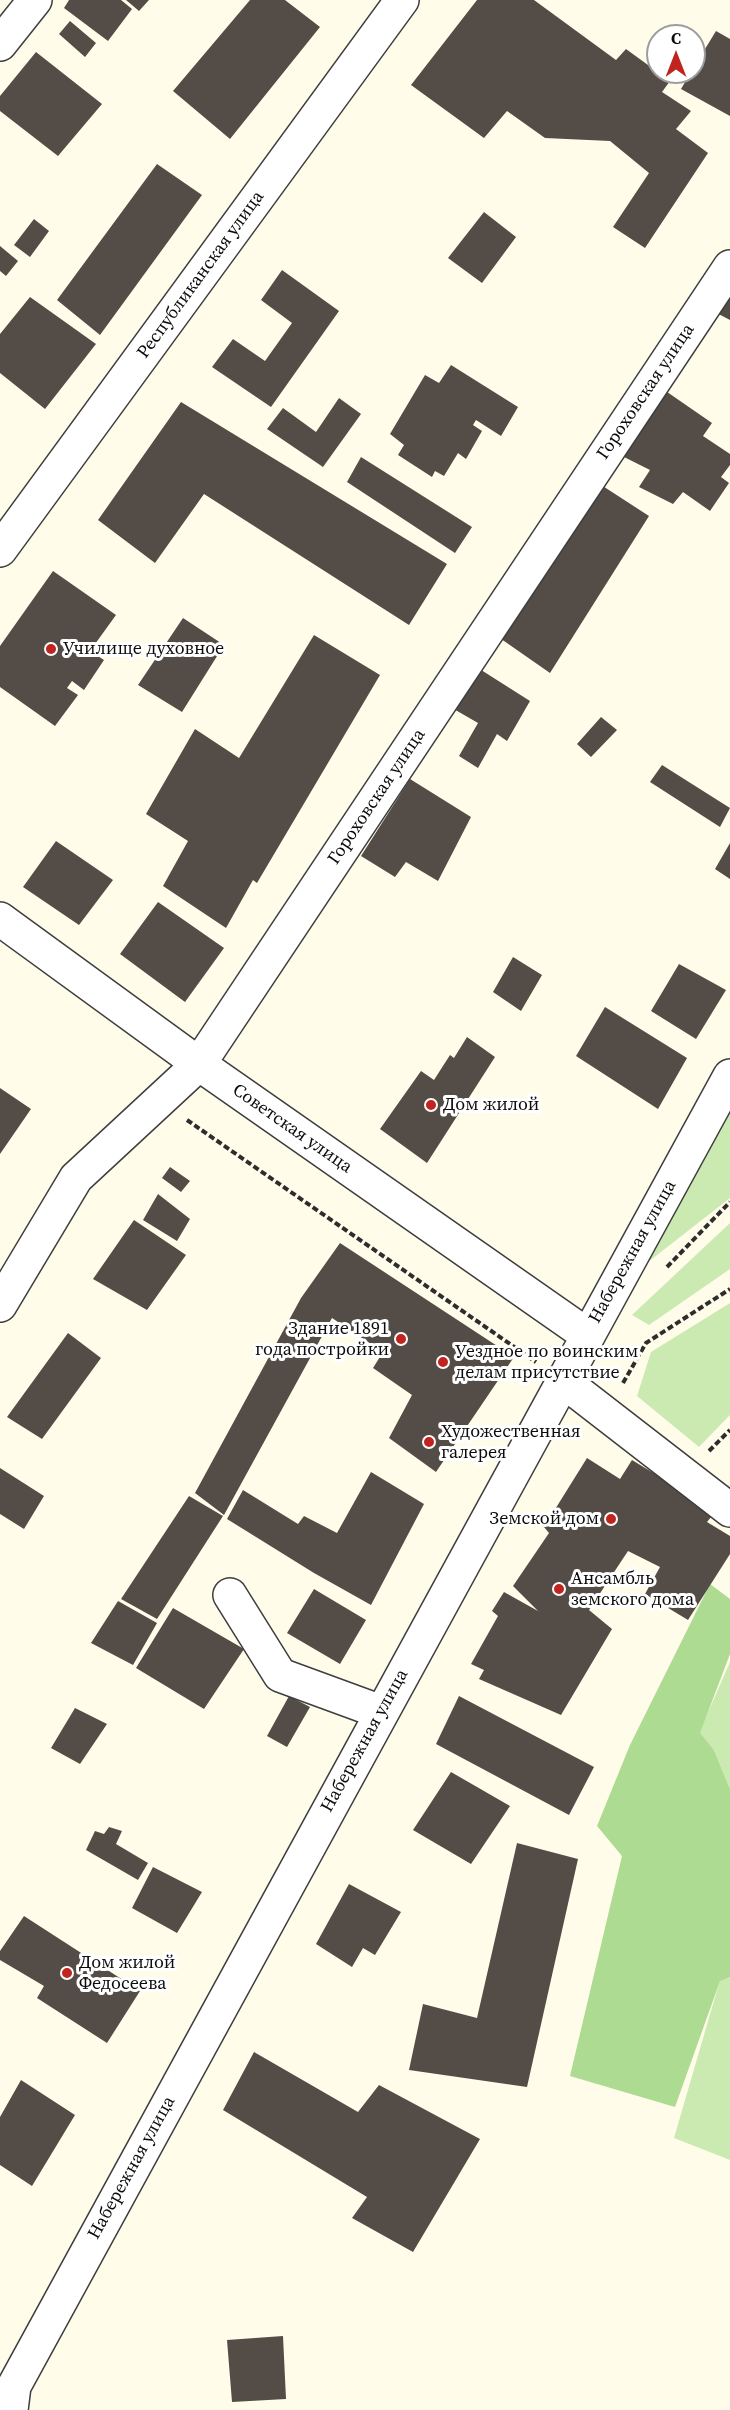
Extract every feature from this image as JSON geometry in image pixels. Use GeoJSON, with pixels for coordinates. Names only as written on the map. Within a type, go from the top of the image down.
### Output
{"type":"FeatureCollection","features":[{"type":"Feature","properties":{"kind":"street"},"geometry":{"type":"LineString","coordinates":[[0,44],[35,0]]}},
{"type":"Feature","properties":{"kind":"street","name":"Республиканская улица"},"geometry":{"type":"LineString","coordinates":[[0,550],[402,0]]}},
{"type":"Feature","properties":{"kind":"street","name":"Гороховская улица"},"geometry":{"type":"LineString","coordinates":[[0,1305],[76,1178],[199,1064],[730,267]]}},
{"type":"Feature","properties":{"kind":"street","name":"Советская улица"},"geometry":{"type":"LineString","coordinates":[[0,919],[199,1064],[587,1335]]}},
{"type":"Feature","properties":{"kind":"street","name":"Набережная улица"},"geometry":{"type":"LineString","coordinates":[[8,2391],[730,1076]]}},
{"type":"Feature","properties":{"kind":"street"},"geometry":{"type":"LineString","coordinates":[[562,1380],[730,1510]]}},
{"type":"Feature","properties":{"kind":"street"},"geometry":{"type":"LineString","coordinates":[[230,1595],[280,1675],[381,1712]]}},
{"type":"Feature","properties":{"kind":"path"},"geometry":{"type":"LineString","coordinates":[[159,1101],[562,1380]]}},
{"type":"Feature","properties":{"kind":"path"},"geometry":{"type":"LineString","coordinates":[[605,1414],[646,1343],[730,1289]]}},
{"type":"Feature","properties":{"kind":"green space"},"geometry":{"type":"Polygon","coordinates":[[[730,1086],[730,1198],[611,1291],[730,1086]]]}},
{"type":"Feature","properties":{"kind":"green space"},"geometry":{"type":"Polygon","coordinates":[[[730,1223],[730,1269],[649,1325],[632,1315],[730,1223]]]}},
{"type":"Feature","properties":{"kind":"green space"},"geometry":{"type":"Polygon","coordinates":[[[730,1303],[730,1415],[699,1447],[637,1396],[651,1352],[730,1303]]]}},
{"type":"Feature","properties":{"kind":"green space"},"geometry":{"type":"Polygon","coordinates":[[[710,1584],[730,1599],[730,1654],[700,1733],[714,1750],[730,1789],[730,1977],[720,1981],[675,2107],[570,2076],[622,1856],[597,1826],[630,1745],[710,1584]]]}},
{"type":"Feature","properties":{"kind":"green space"},"geometry":{"type":"Polygon","coordinates":[[[730,1662],[730,1789],[714,1750],[699,1733],[730,1662]]]}},
{"type":"Feature","properties":{"kind":"green space"},"geometry":{"type":"Polygon","coordinates":[[[730,1977],[730,2160],[674,2138],[720,1980],[730,1977]]]}},
{"type":"Feature","properties":{"kind":"building"},"geometry":{"type":"Polygon","coordinates":[[[69,0],[121,0],[132,9],[108,41],[64,8],[69,0]]]}},
{"type":"Feature","properties":{"kind":"building"},"geometry":{"type":"Polygon","coordinates":[[[126,0],[149,0],[139,11],[126,0]]]}},
{"type":"Feature","properties":{"kind":"building"},"geometry":{"type":"Polygon","coordinates":[[[250,0],[285,0],[320,27],[230,139],[173,91],[250,0]]]}},
{"type":"Feature","properties":{"kind":"building"},"geometry":{"type":"Polygon","coordinates":[[[477,0],[534,0],[616,60],[626,49],[646,64],[646,84],[668,84],[662,92],[691,111],[676,129],[708,153],[645,248],[613,227],[649,173],[610,141],[545,138],[507,111],[484,138],[411,85],[477,0]]]}},
{"type":"Feature","properties":{"kind":"building"},"geometry":{"type":"Polygon","coordinates":[[[70,21],[96,43],[85,57],[59,34],[70,21]]]}},
{"type":"Feature","properties":{"kind":"building"},"geometry":{"type":"Polygon","coordinates":[[[716,31],[730,39],[730,116],[681,89],[684,84],[706,84],[706,47],[716,31]]]}},
{"type":"Feature","properties":{"kind":"building"},"geometry":{"type":"Polygon","coordinates":[[[36,52],[102,104],[58,156],[0,111],[0,96],[36,52]]]}},
{"type":"Feature","properties":{"kind":"building"},"geometry":{"type":"Polygon","coordinates":[[[157,164],[202,195],[100,335],[57,300],[157,164]]]}},
{"type":"Feature","properties":{"kind":"building"},"geometry":{"type":"Polygon","coordinates":[[[484,212],[516,237],[482,283],[448,258],[484,212]]]}},
{"type":"Feature","properties":{"kind":"building"},"geometry":{"type":"Polygon","coordinates":[[[34,219],[49,231],[30,257],[14,245],[34,219]]]}},
{"type":"Feature","properties":{"kind":"building"},"geometry":{"type":"Polygon","coordinates":[[[0,246],[18,261],[6,276],[0,271],[0,246]]]}},
{"type":"Feature","properties":{"kind":"building"},"geometry":{"type":"Polygon","coordinates":[[[730,269],[730,320],[707,308],[730,269]]]}},
{"type":"Feature","properties":{"kind":"building"},"geometry":{"type":"Polygon","coordinates":[[[282,270],[339,311],[271,407],[212,367],[233,339],[265,361],[292,323],[261,300],[282,270]]]}},
{"type":"Feature","properties":{"kind":"building"},"geometry":{"type":"Polygon","coordinates":[[[30,297],[96,344],[45,409],[0,373],[0,334],[30,297]]]}},
{"type":"Feature","properties":{"kind":"building"},"geometry":{"type":"Polygon","coordinates":[[[451,365],[518,407],[501,436],[476,420],[473,425],[482,431],[466,459],[458,453],[444,476],[435,471],[432,477],[398,455],[404,445],[390,434],[425,375],[439,383],[451,365]]]}},
{"type":"Feature","properties":{"kind":"building"},"geometry":{"type":"Polygon","coordinates":[[[657,385],[712,423],[703,436],[730,454],[730,465],[721,477],[729,483],[710,511],[683,492],[673,504],[639,487],[650,470],[614,452],[657,385]]]}},
{"type":"Feature","properties":{"kind":"building"},"geometry":{"type":"Polygon","coordinates":[[[339,398],[361,414],[323,467],[267,429],[283,408],[316,432],[339,398]]]}},
{"type":"Feature","properties":{"kind":"building"},"geometry":{"type":"Polygon","coordinates":[[[181,402],[447,564],[409,625],[204,494],[155,563],[98,520],[181,402]]]}},
{"type":"Feature","properties":{"kind":"building"},"geometry":{"type":"Polygon","coordinates":[[[361,457],[472,527],[455,553],[347,482],[361,457]]]}},
{"type":"Feature","properties":{"kind":"building"},"geometry":{"type":"Polygon","coordinates":[[[595,481],[649,516],[550,673],[494,634],[595,481]]]}},
{"type":"Feature","properties":{"kind":"building"},"geometry":{"type":"Polygon","coordinates":[[[53,571],[116,615],[90,651],[104,660],[84,690],[72,681],[67,688],[78,695],[55,726],[0,687],[0,646],[53,571]]]}},
{"type":"Feature","properties":{"kind":"building"},"geometry":{"type":"Polygon","coordinates":[[[183,618],[224,645],[182,712],[138,685],[183,618]]]}},
{"type":"Feature","properties":{"kind":"building"},"geometry":{"type":"Polygon","coordinates":[[[314,635],[380,675],[257,883],[253,880],[226,928],[163,886],[188,841],[146,814],[195,729],[239,758],[314,635]]]}},
{"type":"Feature","properties":{"kind":"building"},"geometry":{"type":"Polygon","coordinates":[[[478,668],[530,701],[507,741],[497,734],[478,768],[459,756],[478,723],[452,708],[478,668]]]}},
{"type":"Feature","properties":{"kind":"building"},"geometry":{"type":"Polygon","coordinates":[[[601,717],[617,730],[591,757],[577,744],[601,717]]]}},
{"type":"Feature","properties":{"kind":"building"},"geometry":{"type":"Polygon","coordinates":[[[662,765],[730,808],[720,827],[650,782],[662,765]]]}},
{"type":"Feature","properties":{"kind":"building"},"geometry":{"type":"Polygon","coordinates":[[[410,779],[471,817],[438,881],[406,862],[395,877],[361,856],[410,779]]]}},
{"type":"Feature","properties":{"kind":"building"},"geometry":{"type":"Polygon","coordinates":[[[56,841],[113,880],[79,925],[23,887],[56,841]]]}},
{"type":"Feature","properties":{"kind":"building"},"geometry":{"type":"Polygon","coordinates":[[[730,843],[730,879],[715,869],[730,843]]]}},
{"type":"Feature","properties":{"kind":"building"},"geometry":{"type":"Polygon","coordinates":[[[158,902],[224,948],[185,1002],[120,954],[158,902]]]}},
{"type":"Feature","properties":{"kind":"building"},"geometry":{"type":"Polygon","coordinates":[[[513,957],[542,975],[521,1011],[493,992],[513,957]]]}},
{"type":"Feature","properties":{"kind":"building"},"geometry":{"type":"Polygon","coordinates":[[[679,964],[726,990],[696,1039],[651,1011],[679,964]]]}},
{"type":"Feature","properties":{"kind":"building"},"geometry":{"type":"Polygon","coordinates":[[[605,1007],[687,1058],[658,1109],[576,1056],[605,1007]]]}},
{"type":"Feature","properties":{"kind":"building","name":"Дом жилой"},"geometry":{"type":"Polygon","coordinates":[[[467,1037],[495,1057],[427,1163],[380,1129],[421,1071],[434,1080],[450,1055],[454,1058],[467,1037]]]}},
{"type":"Feature","properties":{"kind":"building"},"geometry":{"type":"Polygon","coordinates":[[[0,1088],[31,1109],[0,1154],[0,1088]]]}},
{"type":"Feature","properties":{"kind":"building"},"geometry":{"type":"Polygon","coordinates":[[[170,1167],[190,1181],[181,1192],[162,1178],[170,1167]]]}},
{"type":"Feature","properties":{"kind":"building"},"geometry":{"type":"Polygon","coordinates":[[[158,1194],[190,1219],[177,1241],[143,1220],[158,1194]]]}},
{"type":"Feature","properties":{"kind":"building"},"geometry":{"type":"Polygon","coordinates":[[[134,1220],[186,1255],[147,1310],[93,1279],[134,1220]]]}},
{"type":"Feature","properties":{"kind":"building","name":"Уездное по воинским делам присутствие"},"geometry":{"type":"Polygon","coordinates":[[[340,1243],[514,1357],[436,1472],[389,1438],[412,1395],[373,1368],[383,1352],[332,1318],[224,1515],[195,1493],[301,1298],[340,1243]]]}},
{"type":"Feature","properties":{"kind":"building"},"geometry":{"type":"Polygon","coordinates":[[[68,1333],[101,1358],[42,1439],[7,1417],[68,1333]]]}},
{"type":"Feature","properties":{"kind":"building","name":"Ансамбль земского дома"},"geometry":{"type":"Polygon","coordinates":[[[587,1458],[620,1479],[632,1460],[716,1511],[707,1522],[730,1536],[730,1554],[688,1620],[645,1594],[660,1567],[628,1551],[589,1610],[612,1629],[561,1715],[479,1679],[484,1670],[471,1664],[498,1616],[492,1611],[504,1592],[538,1611],[513,1586],[549,1533],[544,1527],[587,1458]]]}},
{"type":"Feature","properties":{"kind":"building"},"geometry":{"type":"Polygon","coordinates":[[[0,1468],[44,1496],[24,1529],[0,1514],[0,1468]]]}},
{"type":"Feature","properties":{"kind":"building"},"geometry":{"type":"Polygon","coordinates":[[[371,1472],[424,1504],[371,1605],[227,1519],[243,1490],[298,1524],[304,1516],[337,1533],[371,1472]]]}},
{"type":"Feature","properties":{"kind":"building"},"geometry":{"type":"Polygon","coordinates":[[[189,1496],[223,1516],[157,1619],[121,1599],[189,1496]]]}},
{"type":"Feature","properties":{"kind":"building"},"geometry":{"type":"Polygon","coordinates":[[[314,1589],[366,1620],[340,1664],[287,1633],[314,1589]]]}},
{"type":"Feature","properties":{"kind":"building"},"geometry":{"type":"Polygon","coordinates":[[[118,1601],[157,1623],[133,1665],[91,1643],[118,1601]]]}},
{"type":"Feature","properties":{"kind":"building"},"geometry":{"type":"Polygon","coordinates":[[[173,1608],[244,1649],[204,1709],[136,1668],[173,1608]]]}},
{"type":"Feature","properties":{"kind":"building"},"geometry":{"type":"Polygon","coordinates":[[[289,1696],[310,1707],[287,1747],[267,1736],[289,1696]]]}},
{"type":"Feature","properties":{"kind":"building"},"geometry":{"type":"Polygon","coordinates":[[[459,1696],[594,1767],[569,1815],[436,1744],[459,1696]]]}},
{"type":"Feature","properties":{"kind":"building"},"geometry":{"type":"Polygon","coordinates":[[[75,1708],[107,1724],[80,1764],[51,1748],[75,1708]]]}},
{"type":"Feature","properties":{"kind":"building"},"geometry":{"type":"Polygon","coordinates":[[[451,1772],[510,1806],[471,1864],[413,1830],[451,1772]]]}},
{"type":"Feature","properties":{"kind":"building"},"geometry":{"type":"Polygon","coordinates":[[[109,1827],[122,1831],[116,1844],[148,1863],[138,1880],[86,1850],[95,1831],[104,1834],[109,1827]]]}},
{"type":"Feature","properties":{"kind":"building"},"geometry":{"type":"Polygon","coordinates":[[[517,1843],[578,1859],[527,2087],[409,2070],[423,2004],[477,2018],[517,1843]]]}},
{"type":"Feature","properties":{"kind":"building"},"geometry":{"type":"Polygon","coordinates":[[[153,1867],[202,1892],[177,1933],[132,1908],[153,1867]]]}},
{"type":"Feature","properties":{"kind":"building"},"geometry":{"type":"Polygon","coordinates":[[[349,1884],[401,1912],[375,1955],[363,1948],[352,1967],[316,1944],[349,1884]]]}},
{"type":"Feature","properties":{"kind":"building","name":"Дом жилой Федосеева"},"geometry":{"type":"Polygon","coordinates":[[[24,1916],[140,1991],[107,2043],[37,1998],[44,1986],[0,1960],[0,1951],[24,1916]]]}},
{"type":"Feature","properties":{"kind":"building"},"geometry":{"type":"Polygon","coordinates":[[[254,2052],[358,2112],[379,2085],[480,2139],[413,2252],[352,2218],[367,2197],[223,2110],[254,2052]]]}},
{"type":"Feature","properties":{"kind":"building"},"geometry":{"type":"Polygon","coordinates":[[[21,2080],[75,2115],[32,2186],[0,2165],[0,2117],[21,2080]]]}},
{"type":"Feature","properties":{"kind":"building"},"geometry":{"type":"Polygon","coordinates":[[[283,2336],[286,2399],[232,2402],[227,2340],[283,2336]]]}},
{"type":"Feature","properties":{"kind":"place","name":"Училище духовное"},"geometry":{"type":"Point","coordinates":[51,649]}},
{"type":"Feature","properties":{"kind":"place","name":"Дом жилой"},"geometry":{"type":"Point","coordinates":[431,1105]}},
{"type":"Feature","properties":{"kind":"place","name":"Здание 1891 года постройки"},"geometry":{"type":"Point","coordinates":[401,1339]}},
{"type":"Feature","properties":{"kind":"place","name":"Уездное по воинским делам присутствие"},"geometry":{"type":"Point","coordinates":[443,1362]}},
{"type":"Feature","properties":{"kind":"place","name":"Художественная галерея"},"geometry":{"type":"Point","coordinates":[429,1442]}},
{"type":"Feature","properties":{"kind":"place","name":"Земской дом"},"geometry":{"type":"Point","coordinates":[611,1519]}},
{"type":"Feature","properties":{"kind":"place","name":"Ансамбль земского дома"},"geometry":{"type":"Point","coordinates":[559,1589]}},
{"type":"Feature","properties":{"kind":"place","name":"Дом жилой Федосеева"},"geometry":{"type":"Point","coordinates":[67,1973]}}]}
